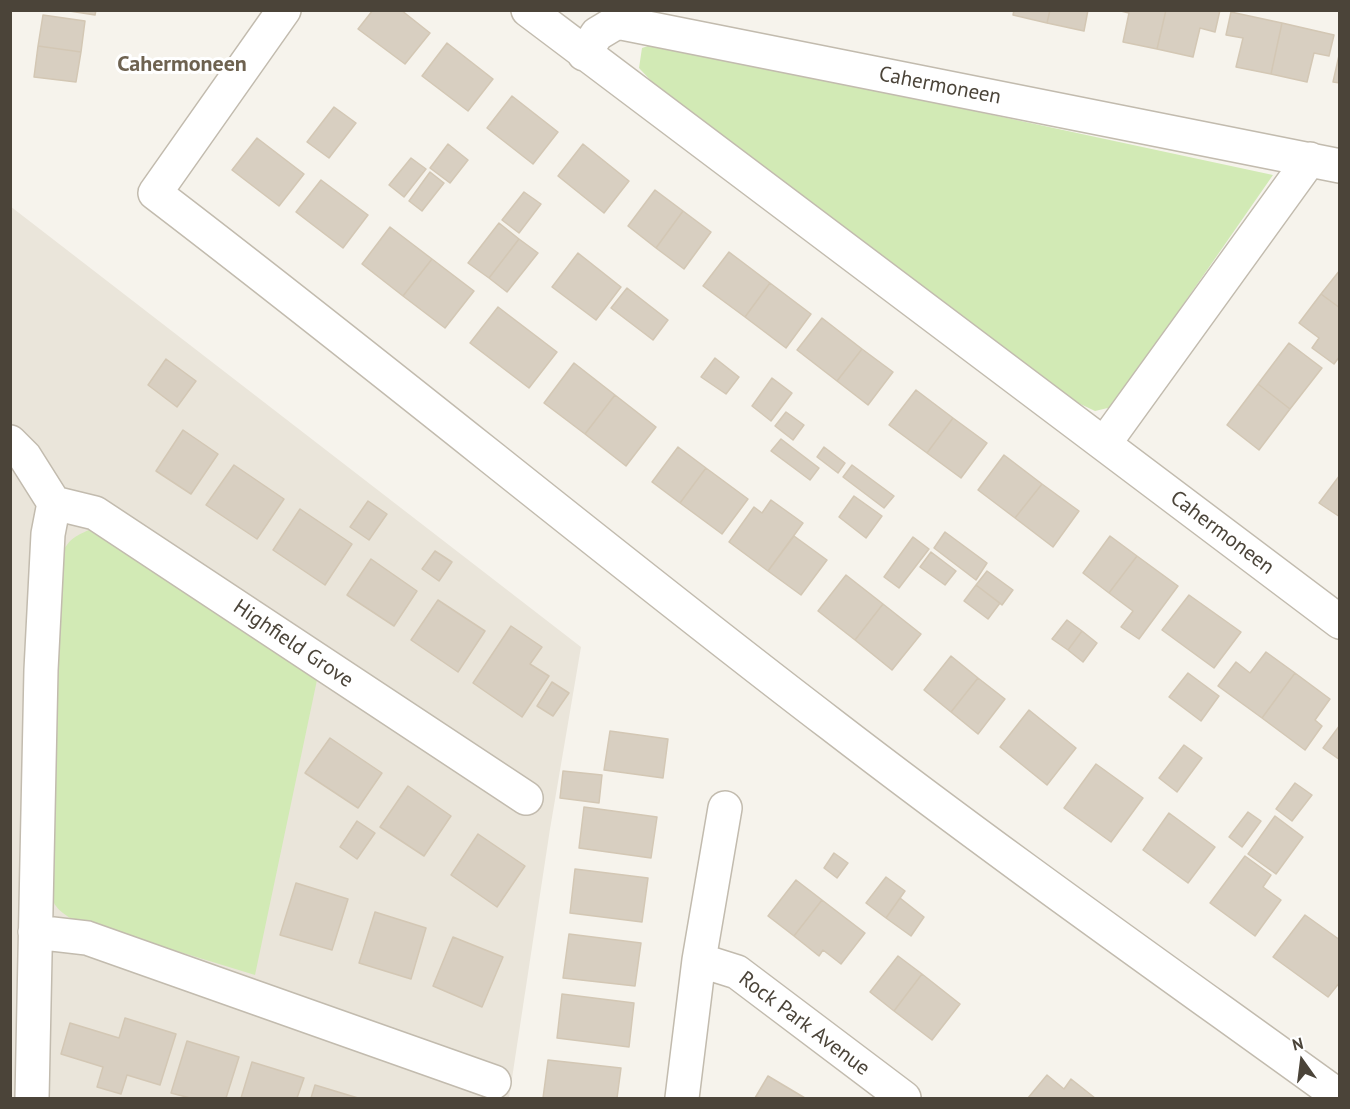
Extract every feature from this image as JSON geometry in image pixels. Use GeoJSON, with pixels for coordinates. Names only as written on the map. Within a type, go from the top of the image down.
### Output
{"type":"FeatureCollection","features":[{"type":"Feature","properties":{"kind":"street"},"geometry":{"type":"LineString","coordinates":[[284,10],[155,193],[243,260],[606,550],[834,727],[1062,896],[1340,1097]]}},
{"type":"Feature","properties":{"kind":"street","name":"Cahermoneen"},"geometry":{"type":"LineString","coordinates":[[528,10],[1340,622]]}},
{"type":"Feature","properties":{"kind":"street","name":"Cahermoneen"},"geometry":{"type":"LineString","coordinates":[[584,54],[597,34],[617,22],[1324,163],[1104,444]]}},
{"type":"Feature","properties":{"kind":"street"},"geometry":{"type":"LineString","coordinates":[[10,442],[25,457],[54,503],[48,534],[41,670],[32,1098]]}},
{"type":"Feature","properties":{"kind":"street","name":"Highfield Grove"},"geometry":{"type":"LineString","coordinates":[[54,503],[95,513],[526,798]]}},
{"type":"Feature","properties":{"kind":"street"},"geometry":{"type":"LineString","coordinates":[[682,1098],[699,960],[725,808]]}},
{"type":"Feature","properties":{"kind":"street"},"geometry":{"type":"LineString","coordinates":[[34,932],[87,938],[494,1082]]}},
{"type":"Feature","properties":{"kind":"street","name":"Rock Park Avenue"},"geometry":{"type":"LineString","coordinates":[[699,960],[737,972],[904,1098]]}},
{"type":"Feature","properties":{"kind":"shaded area"},"geometry":{"type":"Polygon","coordinates":[[[10,206],[581,647],[550,829],[509,1098],[11,1098],[10,206]]]}},
{"type":"Feature","properties":{"kind":"green space"},"geometry":{"type":"Polygon","coordinates":[[[657,43],[1273,175],[1112,407],[1095,411],[1074,401],[656,86],[639,68],[642,48],[657,43]]]}},
{"type":"Feature","properties":{"kind":"green space"},"geometry":{"type":"Polygon","coordinates":[[[89,530],[100,531],[317,680],[255,975],[72,919],[58,908],[51,895],[49,883],[62,554],[72,539],[89,530]]]}},
{"type":"Feature","properties":{"kind":"building"},"geometry":{"type":"Polygon","coordinates":[[[63,10],[96,10],[95,15],[63,10]]]}},
{"type":"Feature","properties":{"kind":"building"},"geometry":{"type":"Polygon","coordinates":[[[373,10],[401,10],[430,33],[405,64],[358,29],[373,10]]]}},
{"type":"Feature","properties":{"kind":"building"},"geometry":{"type":"Polygon","coordinates":[[[1014,10],[1050,10],[1047,23],[1013,15],[1014,10]]]}},
{"type":"Feature","properties":{"kind":"building"},"geometry":{"type":"Polygon","coordinates":[[[1050,10],[1088,10],[1084,31],[1047,23],[1050,10]]]}},
{"type":"Feature","properties":{"kind":"building"},"geometry":{"type":"Polygon","coordinates":[[[1117,10],[1166,10],[1157,49],[1123,42],[1129,13],[1117,10]]]}},
{"type":"Feature","properties":{"kind":"building"},"geometry":{"type":"Polygon","coordinates":[[[1166,10],[1220,10],[1215,32],[1200,28],[1193,57],[1157,49],[1166,10]]]}},
{"type":"Feature","properties":{"kind":"building"},"geometry":{"type":"Polygon","coordinates":[[[1231,12],[1282,23],[1271,74],[1236,67],[1243,38],[1226,35],[1231,12]]]}},
{"type":"Feature","properties":{"kind":"building"},"geometry":{"type":"Polygon","coordinates":[[[43,15],[85,21],[81,52],[38,46],[43,15]]]}},
{"type":"Feature","properties":{"kind":"building"},"geometry":{"type":"Polygon","coordinates":[[[1282,23],[1334,35],[1329,56],[1314,53],[1307,82],[1271,74],[1282,23]]]}},
{"type":"Feature","properties":{"kind":"building"},"geometry":{"type":"Polygon","coordinates":[[[447,43],[493,79],[468,111],[422,76],[447,43]]]}},
{"type":"Feature","properties":{"kind":"building"},"geometry":{"type":"Polygon","coordinates":[[[38,46],[81,52],[76,82],[34,77],[38,46]]]}},
{"type":"Feature","properties":{"kind":"building"},"geometry":{"type":"Polygon","coordinates":[[[1340,51],[1340,83],[1333,82],[1340,51]]]}},
{"type":"Feature","properties":{"kind":"building"},"geometry":{"type":"Polygon","coordinates":[[[512,96],[558,132],[533,164],[487,128],[512,96]]]}},
{"type":"Feature","properties":{"kind":"building"},"geometry":{"type":"Polygon","coordinates":[[[334,107],[356,123],[329,158],[307,142],[334,107]]]}},
{"type":"Feature","properties":{"kind":"building"},"geometry":{"type":"Polygon","coordinates":[[[257,138],[304,174],[279,206],[232,170],[257,138]]]}},
{"type":"Feature","properties":{"kind":"building"},"geometry":{"type":"Polygon","coordinates":[[[448,144],[468,160],[450,183],[430,168],[448,144]]]}},
{"type":"Feature","properties":{"kind":"building"},"geometry":{"type":"Polygon","coordinates":[[[583,144],[629,181],[604,213],[558,176],[583,144]]]}},
{"type":"Feature","properties":{"kind":"building"},"geometry":{"type":"Polygon","coordinates":[[[411,158],[426,169],[404,197],[389,185],[411,158]]]}},
{"type":"Feature","properties":{"kind":"building"},"geometry":{"type":"Polygon","coordinates":[[[430,172],[444,183],[422,211],[409,201],[430,172]]]}},
{"type":"Feature","properties":{"kind":"building"},"geometry":{"type":"Polygon","coordinates":[[[321,180],[368,215],[343,248],[296,212],[321,180]]]}},
{"type":"Feature","properties":{"kind":"building"},"geometry":{"type":"Polygon","coordinates":[[[655,190],[683,211],[656,248],[628,226],[655,190]]]}},
{"type":"Feature","properties":{"kind":"building"},"geometry":{"type":"Polygon","coordinates":[[[524,192],[541,204],[519,233],[502,220],[524,192]]]}},
{"type":"Feature","properties":{"kind":"building"},"geometry":{"type":"Polygon","coordinates":[[[683,211],[711,232],[684,269],[656,248],[683,211]]]}},
{"type":"Feature","properties":{"kind":"building"},"geometry":{"type":"Polygon","coordinates":[[[499,223],[519,239],[489,278],[468,263],[499,223]]]}},
{"type":"Feature","properties":{"kind":"building"},"geometry":{"type":"Polygon","coordinates":[[[390,227],[432,259],[403,296],[362,264],[390,227]]]}},
{"type":"Feature","properties":{"kind":"building"},"geometry":{"type":"Polygon","coordinates":[[[519,239],[538,253],[507,292],[489,278],[519,239]]]}},
{"type":"Feature","properties":{"kind":"building"},"geometry":{"type":"Polygon","coordinates":[[[729,252],[770,283],[745,317],[703,286],[729,252]]]}},
{"type":"Feature","properties":{"kind":"building"},"geometry":{"type":"Polygon","coordinates":[[[578,253],[621,287],[596,320],[552,287],[578,253]]]}},
{"type":"Feature","properties":{"kind":"building"},"geometry":{"type":"Polygon","coordinates":[[[432,259],[474,291],[445,328],[403,296],[432,259]]]}},
{"type":"Feature","properties":{"kind":"building"},"geometry":{"type":"Polygon","coordinates":[[[1340,270],[1340,308],[1321,294],[1340,270]]]}},
{"type":"Feature","properties":{"kind":"building"},"geometry":{"type":"Polygon","coordinates":[[[770,283],[811,314],[786,348],[745,317],[770,283]]]}},
{"type":"Feature","properties":{"kind":"building"},"geometry":{"type":"Polygon","coordinates":[[[627,288],[668,320],[653,340],[611,308],[627,288]]]}},
{"type":"Feature","properties":{"kind":"building"},"geometry":{"type":"Polygon","coordinates":[[[1321,294],[1340,308],[1340,356],[1334,364],[1312,348],[1319,338],[1299,323],[1321,294]]]}},
{"type":"Feature","properties":{"kind":"building"},"geometry":{"type":"Polygon","coordinates":[[[498,307],[557,352],[529,388],[470,343],[498,307]]]}},
{"type":"Feature","properties":{"kind":"building"},"geometry":{"type":"Polygon","coordinates":[[[822,318],[862,349],[837,381],[797,350],[822,318]]]}},
{"type":"Feature","properties":{"kind":"building"},"geometry":{"type":"Polygon","coordinates":[[[1289,343],[1322,368],[1290,409],[1258,384],[1289,343]]]}},
{"type":"Feature","properties":{"kind":"building"},"geometry":{"type":"Polygon","coordinates":[[[862,349],[893,372],[868,405],[837,381],[862,349]]]}},
{"type":"Feature","properties":{"kind":"building"},"geometry":{"type":"Polygon","coordinates":[[[715,358],[739,377],[726,394],[701,377],[715,358]]]}},
{"type":"Feature","properties":{"kind":"building"},"geometry":{"type":"Polygon","coordinates":[[[166,359],[196,381],[177,407],[148,385],[166,359]]]}},
{"type":"Feature","properties":{"kind":"building"},"geometry":{"type":"Polygon","coordinates":[[[574,363],[615,395],[585,434],[544,403],[574,363]]]}},
{"type":"Feature","properties":{"kind":"building"},"geometry":{"type":"Polygon","coordinates":[[[772,378],[792,393],[771,421],[752,406],[772,378]]]}},
{"type":"Feature","properties":{"kind":"building"},"geometry":{"type":"Polygon","coordinates":[[[1258,384],[1290,409],[1259,450],[1227,425],[1258,384]]]}},
{"type":"Feature","properties":{"kind":"building"},"geometry":{"type":"Polygon","coordinates":[[[916,390],[953,418],[927,453],[889,425],[916,390]]]}},
{"type":"Feature","properties":{"kind":"building"},"geometry":{"type":"Polygon","coordinates":[[[615,395],[656,427],[626,466],[585,434],[615,395]]]}},
{"type":"Feature","properties":{"kind":"building"},"geometry":{"type":"Polygon","coordinates":[[[786,412],[804,425],[793,440],[775,426],[786,412]]]}},
{"type":"Feature","properties":{"kind":"building"},"geometry":{"type":"Polygon","coordinates":[[[953,418],[987,443],[961,478],[927,453],[953,418]]]}},
{"type":"Feature","properties":{"kind":"building"},"geometry":{"type":"Polygon","coordinates":[[[183,430],[218,454],[191,494],[156,471],[183,430]]]}},
{"type":"Feature","properties":{"kind":"building"},"geometry":{"type":"Polygon","coordinates":[[[781,439],[819,468],[810,480],[771,451],[781,439]]]}},
{"type":"Feature","properties":{"kind":"building"},"geometry":{"type":"Polygon","coordinates":[[[678,447],[706,468],[680,503],[652,482],[678,447]]]}},
{"type":"Feature","properties":{"kind":"building"},"geometry":{"type":"Polygon","coordinates":[[[824,447],[845,463],[838,473],[817,457],[824,447]]]}},
{"type":"Feature","properties":{"kind":"building"},"geometry":{"type":"Polygon","coordinates":[[[1004,455],[1042,484],[1015,518],[978,490],[1004,455]]]}},
{"type":"Feature","properties":{"kind":"building"},"geometry":{"type":"Polygon","coordinates":[[[234,465],[284,499],[257,539],[206,505],[234,465]]]}},
{"type":"Feature","properties":{"kind":"building"},"geometry":{"type":"Polygon","coordinates":[[[852,465],[894,496],[884,508],[843,477],[852,465]]]}},
{"type":"Feature","properties":{"kind":"building"},"geometry":{"type":"Polygon","coordinates":[[[706,468],[748,499],[722,534],[680,503],[706,468]]]}},
{"type":"Feature","properties":{"kind":"building"},"geometry":{"type":"Polygon","coordinates":[[[1340,475],[1340,517],[1319,503],[1340,475]]]}},
{"type":"Feature","properties":{"kind":"building"},"geometry":{"type":"Polygon","coordinates":[[[1042,484],[1079,511],[1053,547],[1015,518],[1042,484]]]}},
{"type":"Feature","properties":{"kind":"building"},"geometry":{"type":"Polygon","coordinates":[[[854,496],[882,516],[866,538],[839,517],[854,496]]]}},
{"type":"Feature","properties":{"kind":"building"},"geometry":{"type":"Polygon","coordinates":[[[771,500],[803,523],[768,571],[729,542],[754,507],[762,513],[771,500]]]}},
{"type":"Feature","properties":{"kind":"building"},"geometry":{"type":"Polygon","coordinates":[[[368,501],[387,514],[369,540],[350,527],[368,501]]]}},
{"type":"Feature","properties":{"kind":"building"},"geometry":{"type":"Polygon","coordinates":[[[300,509],[352,544],[325,585],[273,550],[300,509]]]}},
{"type":"Feature","properties":{"kind":"building"},"geometry":{"type":"Polygon","coordinates":[[[945,532],[987,563],[976,580],[934,548],[945,532]]]}},
{"type":"Feature","properties":{"kind":"building"},"geometry":{"type":"Polygon","coordinates":[[[794,536],[827,560],[801,595],[768,571],[794,536]]]}},
{"type":"Feature","properties":{"kind":"building"},"geometry":{"type":"Polygon","coordinates":[[[1110,536],[1137,556],[1109,593],[1083,573],[1110,536]]]}},
{"type":"Feature","properties":{"kind":"building"},"geometry":{"type":"Polygon","coordinates":[[[913,537],[929,549],[899,588],[884,577],[913,537]]]}},
{"type":"Feature","properties":{"kind":"building"},"geometry":{"type":"Polygon","coordinates":[[[435,551],[452,562],[439,581],[422,569],[435,551]]]}},
{"type":"Feature","properties":{"kind":"building"},"geometry":{"type":"Polygon","coordinates":[[[931,552],[956,571],[945,585],[920,567],[931,552]]]}},
{"type":"Feature","properties":{"kind":"building"},"geometry":{"type":"Polygon","coordinates":[[[1137,556],[1178,586],[1139,639],[1121,627],[1133,611],[1109,593],[1137,556]]]}},
{"type":"Feature","properties":{"kind":"building"},"geometry":{"type":"Polygon","coordinates":[[[371,559],[417,591],[394,626],[347,595],[371,559]]]}},
{"type":"Feature","properties":{"kind":"building"},"geometry":{"type":"Polygon","coordinates":[[[987,571],[1013,590],[1002,605],[976,585],[987,571]]]}},
{"type":"Feature","properties":{"kind":"building"},"geometry":{"type":"Polygon","coordinates":[[[846,575],[883,604],[855,640],[818,611],[846,575]]]}},
{"type":"Feature","properties":{"kind":"building"},"geometry":{"type":"Polygon","coordinates":[[[976,585],[1000,603],[988,619],[964,601],[976,585]]]}},
{"type":"Feature","properties":{"kind":"building"},"geometry":{"type":"Polygon","coordinates":[[[1189,595],[1241,632],[1214,668],[1162,630],[1189,595]]]}},
{"type":"Feature","properties":{"kind":"building"},"geometry":{"type":"Polygon","coordinates":[[[438,600],[485,631],[458,672],[411,640],[438,600]]]}},
{"type":"Feature","properties":{"kind":"building"},"geometry":{"type":"Polygon","coordinates":[[[883,604],[921,634],[892,670],[855,640],[883,604]]]}},
{"type":"Feature","properties":{"kind":"building"},"geometry":{"type":"Polygon","coordinates":[[[1067,620],[1082,631],[1068,650],[1052,639],[1067,620]]]}},
{"type":"Feature","properties":{"kind":"building"},"geometry":{"type":"Polygon","coordinates":[[[511,626],[542,647],[530,664],[549,676],[522,717],[473,683],[511,626]]]}},
{"type":"Feature","properties":{"kind":"building"},"geometry":{"type":"Polygon","coordinates":[[[1082,631],[1097,643],[1083,662],[1068,650],[1082,631]]]}},
{"type":"Feature","properties":{"kind":"building"},"geometry":{"type":"Polygon","coordinates":[[[1266,652],[1295,673],[1262,718],[1218,686],[1236,662],[1250,673],[1266,652]]]}},
{"type":"Feature","properties":{"kind":"building"},"geometry":{"type":"Polygon","coordinates":[[[951,656],[978,678],[951,712],[924,690],[951,656]]]}},
{"type":"Feature","properties":{"kind":"building"},"geometry":{"type":"Polygon","coordinates":[[[1188,673],[1219,696],[1201,721],[1169,697],[1188,673]]]}},
{"type":"Feature","properties":{"kind":"building"},"geometry":{"type":"Polygon","coordinates":[[[1295,673],[1330,699],[1315,720],[1322,726],[1305,750],[1262,718],[1295,673]]]}},
{"type":"Feature","properties":{"kind":"building"},"geometry":{"type":"Polygon","coordinates":[[[978,678],[1005,699],[978,734],[951,712],[978,678]]]}},
{"type":"Feature","properties":{"kind":"building"},"geometry":{"type":"Polygon","coordinates":[[[552,682],[569,693],[553,716],[537,706],[552,682]]]}},
{"type":"Feature","properties":{"kind":"building"},"geometry":{"type":"Polygon","coordinates":[[[1029,710],[1076,748],[1047,785],[1000,747],[1029,710]]]}},
{"type":"Feature","properties":{"kind":"building"},"geometry":{"type":"Polygon","coordinates":[[[1340,725],[1340,760],[1323,748],[1340,725]]]}},
{"type":"Feature","properties":{"kind":"building"},"geometry":{"type":"Polygon","coordinates":[[[610,731],[668,739],[663,778],[604,770],[610,731]]]}},
{"type":"Feature","properties":{"kind":"building"},"geometry":{"type":"Polygon","coordinates":[[[330,738],[382,773],[358,808],[305,773],[330,738]]]}},
{"type":"Feature","properties":{"kind":"building"},"geometry":{"type":"Polygon","coordinates":[[[1184,745],[1202,758],[1177,792],[1159,778],[1184,745]]]}},
{"type":"Feature","properties":{"kind":"building"},"geometry":{"type":"Polygon","coordinates":[[[1096,764],[1143,798],[1111,842],[1064,808],[1096,764]]]}},
{"type":"Feature","properties":{"kind":"building"},"geometry":{"type":"Polygon","coordinates":[[[563,771],[602,775],[599,803],[560,798],[563,771]]]}},
{"type":"Feature","properties":{"kind":"building"},"geometry":{"type":"Polygon","coordinates":[[[1295,783],[1312,795],[1292,821],[1276,809],[1295,783]]]}},
{"type":"Feature","properties":{"kind":"building"},"geometry":{"type":"Polygon","coordinates":[[[408,786],[451,816],[424,856],[380,827],[408,786]]]}},
{"type":"Feature","properties":{"kind":"building"},"geometry":{"type":"Polygon","coordinates":[[[584,807],[657,817],[651,858],[579,848],[584,807]]]}},
{"type":"Feature","properties":{"kind":"building"},"geometry":{"type":"Polygon","coordinates":[[[1248,812],[1261,821],[1242,847],[1229,837],[1248,812]]]}},
{"type":"Feature","properties":{"kind":"building"},"geometry":{"type":"Polygon","coordinates":[[[1169,813],[1215,847],[1188,883],[1143,850],[1169,813]]]}},
{"type":"Feature","properties":{"kind":"building"},"geometry":{"type":"Polygon","coordinates":[[[1275,816],[1303,837],[1276,874],[1248,854],[1275,816]]]}},
{"type":"Feature","properties":{"kind":"building"},"geometry":{"type":"Polygon","coordinates":[[[357,821],[375,833],[357,859],[340,847],[357,821]]]}},
{"type":"Feature","properties":{"kind":"building"},"geometry":{"type":"Polygon","coordinates":[[[478,834],[525,866],[497,907],[451,875],[478,834]]]}},
{"type":"Feature","properties":{"kind":"building"},"geometry":{"type":"Polygon","coordinates":[[[834,853],[848,863],[837,878],[824,868],[834,853]]]}},
{"type":"Feature","properties":{"kind":"building"},"geometry":{"type":"Polygon","coordinates":[[[1245,856],[1271,875],[1263,887],[1281,900],[1255,936],[1210,903],[1245,856]]]}},
{"type":"Feature","properties":{"kind":"building"},"geometry":{"type":"Polygon","coordinates":[[[575,869],[648,878],[642,922],[570,913],[575,869]]]}},
{"type":"Feature","properties":{"kind":"building"},"geometry":{"type":"Polygon","coordinates":[[[886,877],[905,891],[886,918],[866,903],[886,877]]]}},
{"type":"Feature","properties":{"kind":"building"},"geometry":{"type":"Polygon","coordinates":[[[796,880],[822,900],[794,936],[768,916],[796,880]]]}},
{"type":"Feature","properties":{"kind":"building"},"geometry":{"type":"Polygon","coordinates":[[[296,883],[348,899],[332,950],[280,935],[296,883]]]}},
{"type":"Feature","properties":{"kind":"building"},"geometry":{"type":"Polygon","coordinates":[[[900,898],[924,917],[911,936],[886,918],[900,898]]]}},
{"type":"Feature","properties":{"kind":"building"},"geometry":{"type":"Polygon","coordinates":[[[822,900],[865,933],[841,964],[823,950],[819,956],[794,936],[822,900]]]}},
{"type":"Feature","properties":{"kind":"building"},"geometry":{"type":"Polygon","coordinates":[[[375,912],[426,928],[411,979],[359,963],[375,912]]]}},
{"type":"Feature","properties":{"kind":"building"},"geometry":{"type":"Polygon","coordinates":[[[1305,915],[1340,940],[1340,982],[1328,997],[1273,957],[1305,915]]]}},
{"type":"Feature","properties":{"kind":"building"},"geometry":{"type":"Polygon","coordinates":[[[569,934],[641,943],[635,986],[563,978],[569,934]]]}},
{"type":"Feature","properties":{"kind":"building"},"geometry":{"type":"Polygon","coordinates":[[[453,937],[503,957],[482,1007],[433,986],[453,937]]]}},
{"type":"Feature","properties":{"kind":"building"},"geometry":{"type":"Polygon","coordinates":[[[898,956],[922,974],[894,1011],[870,992],[898,956]]]}},
{"type":"Feature","properties":{"kind":"building"},"geometry":{"type":"Polygon","coordinates":[[[922,974],[960,1004],[932,1040],[894,1011],[922,974]]]}},
{"type":"Feature","properties":{"kind":"building"},"geometry":{"type":"Polygon","coordinates":[[[562,994],[634,1003],[629,1047],[557,1038],[562,994]]]}},
{"type":"Feature","properties":{"kind":"building"},"geometry":{"type":"Polygon","coordinates":[[[125,1018],[176,1034],[160,1085],[127,1075],[121,1094],[97,1087],[103,1067],[61,1054],[70,1023],[119,1038],[125,1018]]]}},
{"type":"Feature","properties":{"kind":"building"},"geometry":{"type":"Polygon","coordinates":[[[187,1041],[239,1057],[226,1098],[190,1098],[171,1093],[187,1041]]]}},
{"type":"Feature","properties":{"kind":"building"},"geometry":{"type":"Polygon","coordinates":[[[548,1060],[621,1068],[617,1098],[543,1098],[548,1060]]]}},
{"type":"Feature","properties":{"kind":"building"},"geometry":{"type":"Polygon","coordinates":[[[252,1062],[304,1078],[297,1098],[241,1098],[252,1062]]]}},
{"type":"Feature","properties":{"kind":"building"},"geometry":{"type":"Polygon","coordinates":[[[1047,1075],[1064,1089],[1071,1079],[1095,1098],[1028,1098],[1047,1075]]]}},
{"type":"Feature","properties":{"kind":"building"},"geometry":{"type":"Polygon","coordinates":[[[768,1076],[805,1098],[755,1098],[768,1076]]]}},
{"type":"Feature","properties":{"kind":"building"},"geometry":{"type":"Polygon","coordinates":[[[315,1085],[358,1098],[311,1098],[315,1085]]]}},
{"type":"Feature","properties":{"kind":"district","name":"Cahermoneen"},"geometry":{"type":"Point","coordinates":[182,65]}}]}
